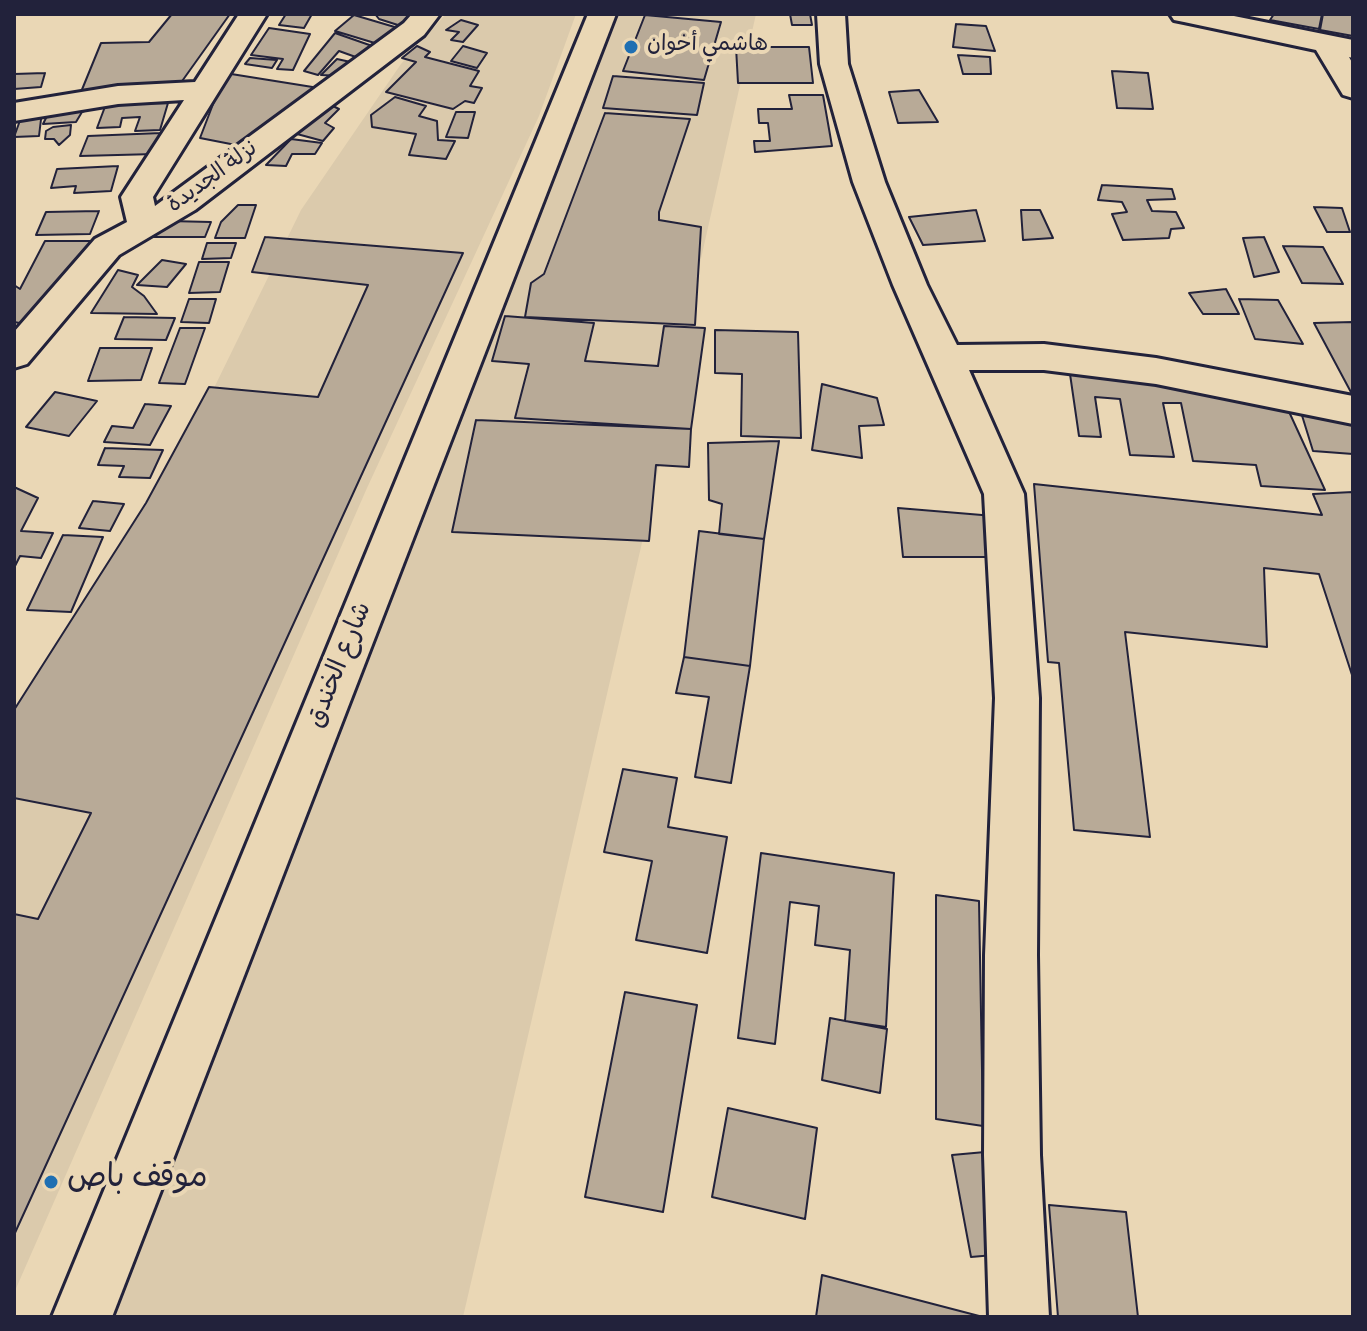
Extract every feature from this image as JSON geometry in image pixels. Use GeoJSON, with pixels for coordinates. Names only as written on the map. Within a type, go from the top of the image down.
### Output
{"type":"FeatureCollection","features":[{"type":"Feature","properties":{"kind":"street"},"geometry":{"type":"LineString","coordinates":[[144,226],[137,197],[253,14]]}},
{"type":"Feature","properties":{"kind":"street","name":"نزلة الجديدة"},"geometry":{"type":"LineString","coordinates":[[14,355],[107,247],[184,203],[414,29],[426,14]]}},
{"type":"Feature","properties":{"kind":"street","name":"شارع الخندق"},"geometry":{"type":"LineString","coordinates":[[82,1317],[602,14]]}},
{"type":"Feature","properties":{"kind":"street"},"geometry":{"type":"LineString","coordinates":[[831,14],[834,64],[869,182],[910,285],[1004,494],[1017,698],[1011,971],[1012,1155],[1019,1317]]}},
{"type":"Feature","properties":{"kind":"street"},"geometry":{"type":"LineString","coordinates":[[1184,14],[1260,21],[1340,46],[1353,89]]}},
{"type":"Feature","properties":{"kind":"street"},"geometry":{"type":"LineString","coordinates":[[14,112],[118,95],[206,90]]}},
{"type":"Feature","properties":{"kind":"street"},"geometry":{"type":"LineString","coordinates":[[945,358],[1044,357],[1156,371],[1353,410]]}},
{"type":"Feature","properties":{"kind":"shaded area"},"geometry":{"type":"Polygon","coordinates":[[[446,14],[576,14],[539,116],[367,488],[14,1293],[14,729],[147,525],[301,210],[401,64],[446,14]]]}},
{"type":"Feature","properties":{"kind":"shaded area"},"geometry":{"type":"Polygon","coordinates":[[[615,14],[756,14],[700,263],[653,495],[463,1317],[114,1317],[615,14]]]}},
{"type":"Feature","properties":{"kind":"building"},"geometry":{"type":"Polygon","coordinates":[[[172,14],[230,14],[180,84],[81,92],[101,43],[149,42],[172,14]]]}},
{"type":"Feature","properties":{"kind":"building"},"geometry":{"type":"Polygon","coordinates":[[[286,14],[312,14],[304,28],[279,25],[286,14]]]}},
{"type":"Feature","properties":{"kind":"building"},"geometry":{"type":"Polygon","coordinates":[[[375,14],[415,14],[401,26],[379,19],[375,14]]]}},
{"type":"Feature","properties":{"kind":"building"},"geometry":{"type":"Polygon","coordinates":[[[790,14],[810,14],[812,25],[792,25],[790,14]]]}},
{"type":"Feature","properties":{"kind":"building"},"geometry":{"type":"Polygon","coordinates":[[[1274,14],[1322,14],[1319,29],[1270,20],[1274,14]]]}},
{"type":"Feature","properties":{"kind":"building"},"geometry":{"type":"Polygon","coordinates":[[[1323,14],[1353,15],[1353,36],[1320,30],[1323,14]]]}},
{"type":"Feature","properties":{"kind":"building"},"geometry":{"type":"Polygon","coordinates":[[[354,15],[398,28],[378,44],[335,31],[354,15]]]}},
{"type":"Feature","properties":{"kind":"building"},"geometry":{"type":"Polygon","coordinates":[[[645,15],[721,22],[704,80],[623,71],[645,15]]]}},
{"type":"Feature","properties":{"kind":"building"},"geometry":{"type":"Polygon","coordinates":[[[461,20],[478,25],[463,42],[451,40],[459,32],[446,30],[461,20]]]}},
{"type":"Feature","properties":{"kind":"building"},"geometry":{"type":"Polygon","coordinates":[[[956,24],[986,26],[995,51],[953,47],[956,24]]]}},
{"type":"Feature","properties":{"kind":"building"},"geometry":{"type":"Polygon","coordinates":[[[269,28],[310,34],[293,70],[277,69],[283,59],[251,55],[269,28]]]}},
{"type":"Feature","properties":{"kind":"building"},"geometry":{"type":"Polygon","coordinates":[[[335,33],[378,48],[364,60],[339,51],[318,75],[304,71],[335,33]]]}},
{"type":"Feature","properties":{"kind":"building"},"geometry":{"type":"Polygon","coordinates":[[[417,46],[430,52],[425,57],[479,71],[470,86],[482,88],[474,103],[465,101],[453,109],[386,92],[416,62],[402,58],[417,46]]]}},
{"type":"Feature","properties":{"kind":"building"},"geometry":{"type":"Polygon","coordinates":[[[463,46],[487,53],[477,68],[451,61],[463,46]]]}},
{"type":"Feature","properties":{"kind":"building"},"geometry":{"type":"Polygon","coordinates":[[[736,47],[809,47],[813,83],[738,83],[736,47]]]}},
{"type":"Feature","properties":{"kind":"building"},"geometry":{"type":"Polygon","coordinates":[[[958,55],[990,57],[991,74],[963,74],[958,55]]]}},
{"type":"Feature","properties":{"kind":"building"},"geometry":{"type":"Polygon","coordinates":[[[250,58],[277,60],[272,68],[245,64],[250,58]]]}},
{"type":"Feature","properties":{"kind":"building"},"geometry":{"type":"Polygon","coordinates":[[[337,59],[355,63],[340,76],[321,75],[337,59]]]}},
{"type":"Feature","properties":{"kind":"building"},"geometry":{"type":"Polygon","coordinates":[[[1112,71],[1148,73],[1153,109],[1117,108],[1112,71]]]}},
{"type":"Feature","properties":{"kind":"building"},"geometry":{"type":"Polygon","coordinates":[[[45,73],[41,87],[14,89],[14,74],[45,73]]]}},
{"type":"Feature","properties":{"kind":"building"},"geometry":{"type":"Polygon","coordinates":[[[225,73],[325,89],[246,147],[200,138],[225,73]]]}},
{"type":"Feature","properties":{"kind":"building"},"geometry":{"type":"Polygon","coordinates":[[[613,76],[704,83],[697,115],[603,108],[613,76]]]}},
{"type":"Feature","properties":{"kind":"building"},"geometry":{"type":"Polygon","coordinates":[[[919,90],[938,122],[898,123],[889,92],[919,90]]]}},
{"type":"Feature","properties":{"kind":"building"},"geometry":{"type":"Polygon","coordinates":[[[789,95],[823,95],[832,146],[755,152],[754,141],[770,141],[768,123],[759,123],[758,109],[792,109],[789,95]]]}},
{"type":"Feature","properties":{"kind":"building"},"geometry":{"type":"Polygon","coordinates":[[[395,97],[426,106],[419,116],[437,121],[438,140],[455,141],[446,159],[409,155],[416,134],[372,127],[371,115],[395,97]]]}},
{"type":"Feature","properties":{"kind":"building"},"geometry":{"type":"Polygon","coordinates":[[[168,103],[160,130],[135,131],[140,117],[122,118],[120,127],[97,128],[106,104],[168,103]]]}},
{"type":"Feature","properties":{"kind":"building"},"geometry":{"type":"Polygon","coordinates":[[[329,104],[339,109],[325,123],[334,128],[323,141],[297,134],[329,104]]]}},
{"type":"Feature","properties":{"kind":"building"},"geometry":{"type":"Polygon","coordinates":[[[99,105],[82,112],[76,122],[43,124],[50,110],[99,105]]]}},
{"type":"Feature","properties":{"kind":"building"},"geometry":{"type":"Polygon","coordinates":[[[42,111],[39,136],[14,137],[22,115],[42,111]]]}},
{"type":"Feature","properties":{"kind":"building"},"geometry":{"type":"Polygon","coordinates":[[[456,112],[475,112],[468,138],[446,137],[456,112]]]}},
{"type":"Feature","properties":{"kind":"building"},"geometry":{"type":"Polygon","coordinates":[[[605,113],[690,119],[659,220],[701,227],[695,325],[525,317],[531,283],[544,274],[605,113]]]}},
{"type":"Feature","properties":{"kind":"building"},"geometry":{"type":"Polygon","coordinates":[[[71,125],[70,135],[59,145],[54,139],[45,139],[46,131],[53,127],[71,125]]]}},
{"type":"Feature","properties":{"kind":"building"},"geometry":{"type":"Polygon","coordinates":[[[161,133],[155,154],[80,156],[88,136],[161,133]]]}},
{"type":"Feature","properties":{"kind":"building"},"geometry":{"type":"Polygon","coordinates":[[[291,139],[322,143],[315,154],[292,154],[286,166],[266,165],[291,139]]]}},
{"type":"Feature","properties":{"kind":"building"},"geometry":{"type":"Polygon","coordinates":[[[118,166],[111,191],[74,193],[76,186],[51,188],[57,169],[118,166]]]}},
{"type":"Feature","properties":{"kind":"building"},"geometry":{"type":"Polygon","coordinates":[[[1102,185],[1172,189],[1175,199],[1147,200],[1152,211],[1176,212],[1184,228],[1171,229],[1169,238],[1123,240],[1112,214],[1127,212],[1122,202],[1098,200],[1102,185]]]}},
{"type":"Feature","properties":{"kind":"building"},"geometry":{"type":"Polygon","coordinates":[[[238,205],[256,205],[245,238],[215,238],[221,222],[238,205]]]}},
{"type":"Feature","properties":{"kind":"building"},"geometry":{"type":"Polygon","coordinates":[[[1314,207],[1342,208],[1350,232],[1327,232],[1314,207]]]}},
{"type":"Feature","properties":{"kind":"building"},"geometry":{"type":"Polygon","coordinates":[[[976,210],[985,241],[923,245],[909,217],[976,210]]]}},
{"type":"Feature","properties":{"kind":"building"},"geometry":{"type":"Polygon","coordinates":[[[1021,210],[1040,210],[1053,238],[1023,240],[1021,210]]]}},
{"type":"Feature","properties":{"kind":"building"},"geometry":{"type":"Polygon","coordinates":[[[99,211],[90,234],[36,235],[46,212],[99,211]]]}},
{"type":"Feature","properties":{"kind":"building"},"geometry":{"type":"Polygon","coordinates":[[[169,221],[211,222],[205,237],[148,237],[169,221]]]}},
{"type":"Feature","properties":{"kind":"building"},"geometry":{"type":"Polygon","coordinates":[[[265,237],[463,253],[14,1235],[14,914],[38,919],[91,813],[14,798],[14,710],[146,503],[209,387],[318,397],[368,285],[252,272],[265,237]]]}},
{"type":"Feature","properties":{"kind":"building"},"geometry":{"type":"Polygon","coordinates":[[[1264,237],[1279,272],[1254,277],[1243,238],[1264,237]]]}},
{"type":"Feature","properties":{"kind":"building"},"geometry":{"type":"Polygon","coordinates":[[[45,241],[102,241],[25,324],[14,322],[14,285],[20,289],[45,241]]]}},
{"type":"Feature","properties":{"kind":"building"},"geometry":{"type":"Polygon","coordinates":[[[207,243],[236,243],[231,258],[202,259],[207,243]]]}},
{"type":"Feature","properties":{"kind":"building"},"geometry":{"type":"Polygon","coordinates":[[[1283,246],[1323,247],[1343,284],[1302,283],[1283,246]]]}},
{"type":"Feature","properties":{"kind":"building"},"geometry":{"type":"Polygon","coordinates":[[[162,260],[186,264],[167,287],[137,285],[162,260]]]}},
{"type":"Feature","properties":{"kind":"building"},"geometry":{"type":"Polygon","coordinates":[[[199,262],[229,262],[220,292],[189,293],[199,262]]]}},
{"type":"Feature","properties":{"kind":"building"},"geometry":{"type":"Polygon","coordinates":[[[118,270],[138,275],[132,287],[144,296],[157,314],[91,313],[118,270]]]}},
{"type":"Feature","properties":{"kind":"building"},"geometry":{"type":"Polygon","coordinates":[[[1226,289],[1239,314],[1203,314],[1189,293],[1226,289]]]}},
{"type":"Feature","properties":{"kind":"building"},"geometry":{"type":"Polygon","coordinates":[[[189,299],[216,299],[209,323],[181,322],[189,299]]]}},
{"type":"Feature","properties":{"kind":"building"},"geometry":{"type":"Polygon","coordinates":[[[1239,299],[1278,300],[1303,344],[1255,339],[1239,299]]]}},
{"type":"Feature","properties":{"kind":"building"},"geometry":{"type":"Polygon","coordinates":[[[505,316],[594,323],[585,361],[658,366],[664,326],[705,328],[691,429],[515,418],[529,364],[492,361],[505,316]]]}},
{"type":"Feature","properties":{"kind":"building"},"geometry":{"type":"Polygon","coordinates":[[[124,317],[175,318],[166,340],[115,339],[124,317]]]}},
{"type":"Feature","properties":{"kind":"building"},"geometry":{"type":"Polygon","coordinates":[[[1353,322],[1353,396],[1314,323],[1353,322]]]}},
{"type":"Feature","properties":{"kind":"building"},"geometry":{"type":"Polygon","coordinates":[[[180,328],[205,328],[185,384],[159,383],[180,328]]]}},
{"type":"Feature","properties":{"kind":"building"},"geometry":{"type":"Polygon","coordinates":[[[715,330],[798,332],[801,438],[741,436],[742,374],[715,373],[715,330]]]}},
{"type":"Feature","properties":{"kind":"building"},"geometry":{"type":"Polygon","coordinates":[[[100,348],[152,348],[141,380],[88,381],[100,348]]]}},
{"type":"Feature","properties":{"kind":"building"},"geometry":{"type":"Polygon","coordinates":[[[1070,374],[1166,380],[1285,403],[1325,490],[1261,486],[1256,465],[1193,461],[1181,403],[1163,403],[1174,457],[1130,455],[1120,399],[1095,397],[1101,437],[1079,436],[1070,374]]]}},
{"type":"Feature","properties":{"kind":"building"},"geometry":{"type":"Polygon","coordinates":[[[822,384],[877,398],[884,425],[859,426],[862,458],[812,450],[822,384]]]}},
{"type":"Feature","properties":{"kind":"building"},"geometry":{"type":"Polygon","coordinates":[[[55,392],[97,401],[69,436],[26,427],[55,392]]]}},
{"type":"Feature","properties":{"kind":"building"},"geometry":{"type":"Polygon","coordinates":[[[145,404],[171,406],[150,445],[104,442],[112,426],[133,428],[145,404]]]}},
{"type":"Feature","properties":{"kind":"building"},"geometry":{"type":"Polygon","coordinates":[[[1300,409],[1353,419],[1353,454],[1313,451],[1300,409]]]}},
{"type":"Feature","properties":{"kind":"building"},"geometry":{"type":"Polygon","coordinates":[[[476,420],[691,429],[689,467],[656,465],[649,541],[452,532],[476,420]]]}},
{"type":"Feature","properties":{"kind":"building"},"geometry":{"type":"Polygon","coordinates":[[[779,441],[764,539],[719,534],[722,504],[709,500],[708,443],[779,441]]]}},
{"type":"Feature","properties":{"kind":"building"},"geometry":{"type":"Polygon","coordinates":[[[105,448],[163,450],[150,478],[119,477],[124,466],[98,465],[105,448]]]}},
{"type":"Feature","properties":{"kind":"building"},"geometry":{"type":"Polygon","coordinates":[[[1034,484],[1322,515],[1313,494],[1353,492],[1353,678],[1319,574],[1264,568],[1267,647],[1125,632],[1150,837],[1074,830],[1059,663],[1048,662],[1034,484]]]}},
{"type":"Feature","properties":{"kind":"building"},"geometry":{"type":"Polygon","coordinates":[[[14,487],[38,498],[21,531],[53,533],[41,558],[20,556],[14,568],[14,487]]]}},
{"type":"Feature","properties":{"kind":"building"},"geometry":{"type":"Polygon","coordinates":[[[93,501],[124,504],[110,531],[79,528],[93,501]]]}},
{"type":"Feature","properties":{"kind":"building"},"geometry":{"type":"Polygon","coordinates":[[[898,508],[994,516],[994,557],[903,557],[898,508]]]}},
{"type":"Feature","properties":{"kind":"building"},"geometry":{"type":"Polygon","coordinates":[[[699,531],[764,539],[750,666],[684,657],[699,531]]]}},
{"type":"Feature","properties":{"kind":"building"},"geometry":{"type":"Polygon","coordinates":[[[63,535],[103,537],[71,612],[27,610],[63,535]]]}},
{"type":"Feature","properties":{"kind":"building"},"geometry":{"type":"Polygon","coordinates":[[[684,657],[750,666],[731,783],[695,777],[709,697],[676,693],[684,657]]]}},
{"type":"Feature","properties":{"kind":"building"},"geometry":{"type":"Polygon","coordinates":[[[623,769],[677,778],[668,827],[727,837],[707,953],[636,940],[652,861],[604,852],[623,769]]]}},
{"type":"Feature","properties":{"kind":"building"},"geometry":{"type":"Polygon","coordinates":[[[761,853],[894,873],[886,1027],[845,1021],[850,950],[815,945],[819,906],[790,902],[775,1044],[738,1038],[761,853]]]}},
{"type":"Feature","properties":{"kind":"building"},"geometry":{"type":"Polygon","coordinates":[[[936,895],[979,901],[983,1126],[936,1119],[936,895]]]}},
{"type":"Feature","properties":{"kind":"building"},"geometry":{"type":"Polygon","coordinates":[[[625,992],[697,1005],[663,1212],[585,1197],[625,992]]]}},
{"type":"Feature","properties":{"kind":"building"},"geometry":{"type":"Polygon","coordinates":[[[830,1018],[887,1029],[880,1093],[822,1080],[830,1018]]]}},
{"type":"Feature","properties":{"kind":"building"},"geometry":{"type":"Polygon","coordinates":[[[728,1108],[817,1128],[805,1219],[712,1197],[728,1108]]]}},
{"type":"Feature","properties":{"kind":"building"},"geometry":{"type":"Polygon","coordinates":[[[985,1152],[1005,1254],[971,1257],[952,1155],[985,1152]]]}},
{"type":"Feature","properties":{"kind":"building"},"geometry":{"type":"Polygon","coordinates":[[[1049,1205],[1126,1212],[1138,1317],[1058,1317],[1049,1205]]]}},
{"type":"Feature","properties":{"kind":"building"},"geometry":{"type":"Polygon","coordinates":[[[822,1275],[983,1317],[816,1317],[822,1275]]]}},
{"type":"Feature","properties":{"kind":"place","name":"هاشمي أخوان"},"geometry":{"type":"Point","coordinates":[631,47]}},
{"type":"Feature","properties":{"kind":"place","name":"موقف باص"},"geometry":{"type":"Point","coordinates":[51,1182]}}]}
